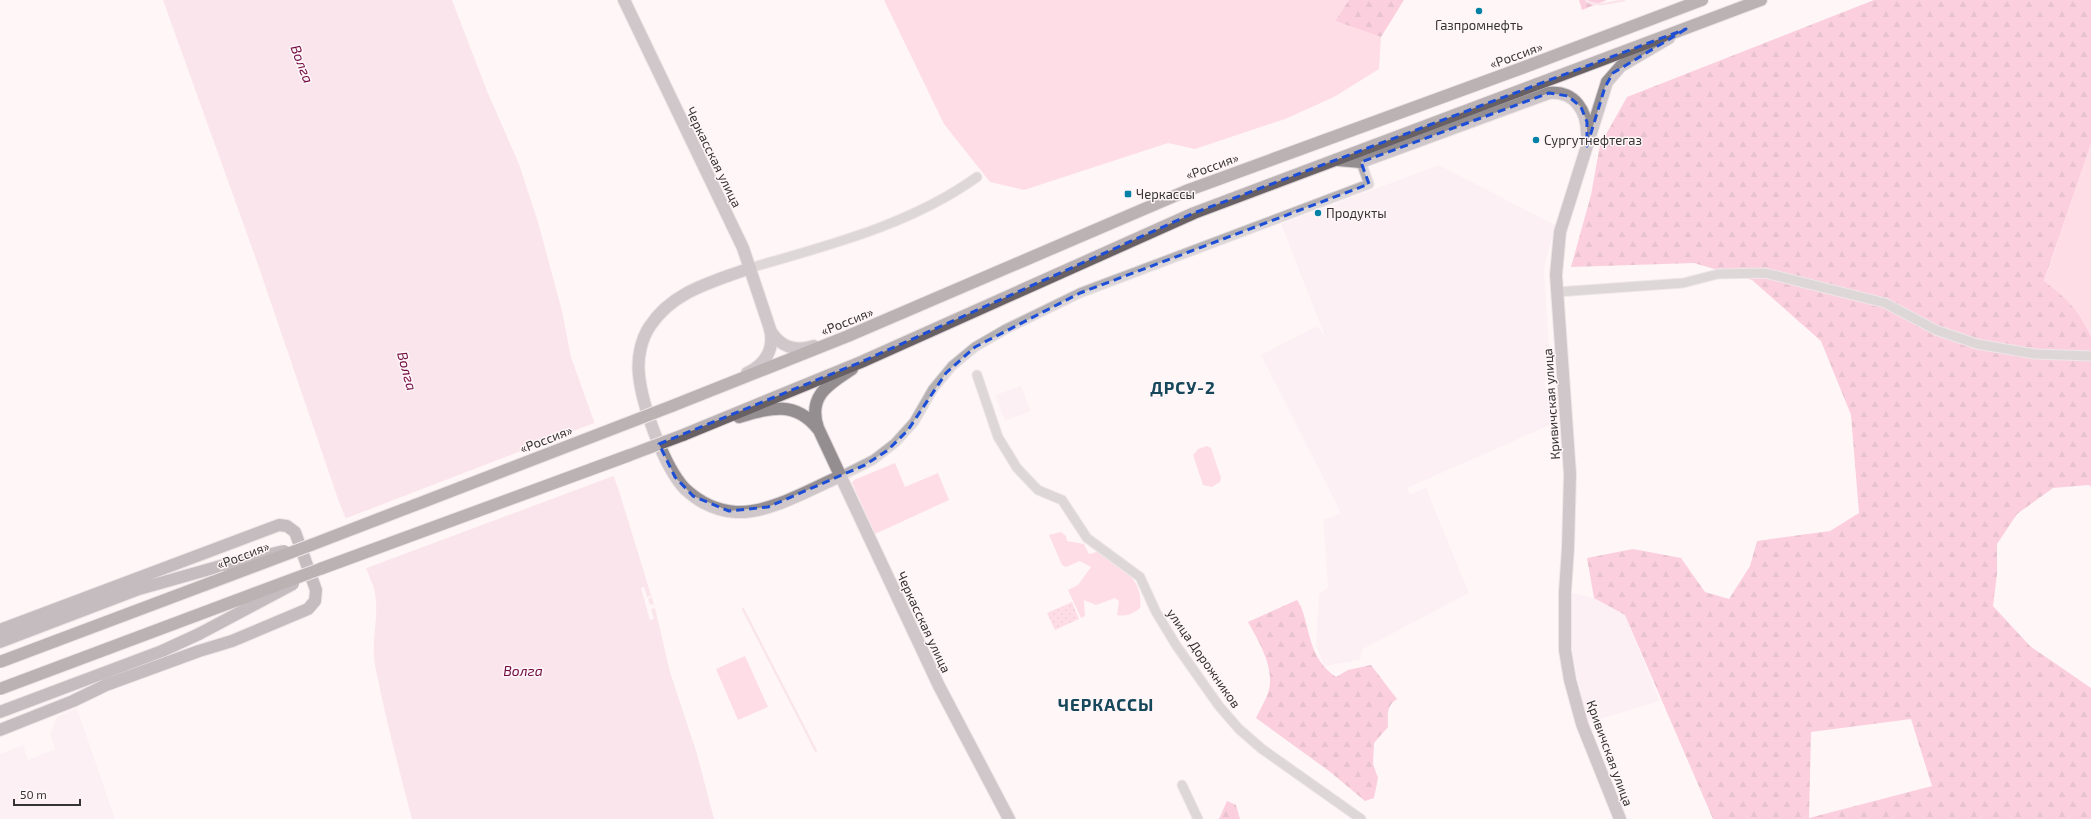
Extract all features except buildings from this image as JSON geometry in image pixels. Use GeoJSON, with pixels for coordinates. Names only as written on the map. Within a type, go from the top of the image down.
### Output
{"type":"FeatureCollection","features":[{"type":"Feature","properties":{"kind":"highway","name":"«Россия»"},"geometry":{"type":"LineString","coordinates":[[0,662],[695,397],[848,336],[1186,191],[1702,0]]}},
{"type":"Feature","properties":{"kind":"highway"},"geometry":{"type":"LineString","coordinates":[[0,689],[705,427],[861,362],[1194,213],[1761,0]]}},
{"type":"Feature","properties":{"kind":"main road"},"geometry":{"type":"LineString","coordinates":[[0,630],[279,525],[290,527],[295,532],[316,590],[314,603],[304,612],[232,641],[198,651],[106,685],[73,701],[0,730]]}},
{"type":"Feature","properties":{"kind":"main road"},"geometry":{"type":"LineString","coordinates":[[0,642],[139,589],[224,565],[311,544]]}},
{"type":"Feature","properties":{"kind":"main road"},"geometry":{"type":"LineString","coordinates":[[0,712],[162,651],[198,634],[320,569]]}},
{"type":"Feature","properties":{"kind":"street","name":"Черкасская улица"},"geometry":{"type":"LineString","coordinates":[[624,0],[743,248],[770,329],[770,350],[761,364],[752,370],[695,397]]}},
{"type":"Feature","properties":{"kind":"street","name":"Кривичская улица"},"geometry":{"type":"LineString","coordinates":[[1620,819],[1582,724],[1570,680],[1565,650],[1565,607],[1570,474],[1557,292],[1560,232],[1605,87],[1613,73],[1625,63],[1686,29]]}},
{"type":"Feature","properties":{"kind":"street"},"geometry":{"type":"LineString","coordinates":[[1338,160],[1361,162],[1548,93],[1568,96],[1581,107],[1587,122],[1587,146]]}},
{"type":"Feature","properties":{"kind":"street"},"geometry":{"type":"LineString","coordinates":[[977,177],[952,195],[892,224],[817,249],[750,268],[677,298],[661,311],[645,335],[640,355],[639,374],[646,403],[660,447],[673,472],[689,492],[708,505],[729,511],[746,512],[763,509],[841,476],[873,460],[895,444],[914,422],[942,377],[959,359],[975,347],[1006,329],[1080,293],[1369,184],[1361,162]]}},
{"type":"Feature","properties":{"kind":"street"},"geometry":{"type":"LineString","coordinates":[[1557,292],[1683,283],[1718,274],[1764,273],[1885,303],[1936,330],[1977,344],[2035,354],[2091,356]]}},
{"type":"Feature","properties":{"kind":"street","name":"Черкасская улица"},"geometry":{"type":"LineString","coordinates":[[770,329],[780,342],[795,349],[808,348],[848,336]]}},
{"type":"Feature","properties":{"kind":"street","name":"Черкасская улица"},"geometry":{"type":"LineString","coordinates":[[821,434],[816,414],[820,394],[824,388],[861,362]]}},
{"type":"Feature","properties":{"kind":"street","name":"улица Дорожников"},"geometry":{"type":"LineString","coordinates":[[977,375],[998,437],[1016,468],[1038,490],[1062,500],[1087,538],[1140,577],[1156,612],[1176,645],[1219,706],[1239,728],[1262,749],[1361,819]]}},
{"type":"Feature","properties":{"kind":"street","name":"Черкасская улица"},"geometry":{"type":"LineString","coordinates":[[705,427],[763,410],[777,408],[792,410],[812,422],[821,434],[939,686],[1009,819]]}},
{"type":"Feature","properties":{"kind":"street"},"geometry":{"type":"LineString","coordinates":[[1182,785],[1198,819]]}},
{"type":"Feature","properties":{"kind":"highlighted area"},"geometry":{"type":"Polygon","coordinates":[[[1686,29],[1613,73],[1605,87],[1587,146],[1587,122],[1581,107],[1568,96],[1549,93],[1361,162],[1369,184],[1080,293],[975,347],[946,373],[908,430],[888,450],[865,465],[768,507],[729,511],[693,496],[675,477],[659,444],[861,362],[1194,213],[1686,29]]]}},
{"type":"Feature","properties":{"kind":"shaded area"},"geometry":{"type":"Polygon","coordinates":[[[884,0],[1349,0],[1335,21],[1381,37],[1379,69],[1334,97],[1285,119],[1195,149],[1168,143],[1024,190],[990,182],[944,124],[884,0]]]}},
{"type":"Feature","properties":{"kind":"shaded area"},"geometry":{"type":"Polygon","coordinates":[[[2091,144],[2091,336],[2072,306],[2044,282],[2091,144]]]}},
{"type":"Feature","properties":{"kind":"shaded area"},"geometry":{"type":"Polygon","coordinates":[[[1439,165],[1555,225],[1544,270],[1551,378],[1544,382],[1557,422],[1407,488],[1410,494],[1426,488],[1469,593],[1363,649],[1360,660],[1324,666],[1316,645],[1319,594],[1328,587],[1323,520],[1341,513],[1261,355],[1317,326],[1326,339],[1281,224],[1439,165]]]}},
{"type":"Feature","properties":{"kind":"shaded area"},"geometry":{"type":"Polygon","coordinates":[[[1021,386],[1031,411],[1005,421],[995,395],[1021,386]]]}},
{"type":"Feature","properties":{"kind":"shaded area"},"geometry":{"type":"Polygon","coordinates":[[[1207,446],[1211,448],[1221,478],[1220,482],[1212,487],[1203,485],[1193,455],[1198,449],[1207,446]]]}},
{"type":"Feature","properties":{"kind":"shaded area"},"geometry":{"type":"Polygon","coordinates":[[[895,463],[905,487],[938,473],[949,500],[875,534],[852,483],[854,480],[895,463]]]}},
{"type":"Feature","properties":{"kind":"shaded area"},"geometry":{"type":"Polygon","coordinates":[[[1061,532],[1066,536],[1067,541],[1084,544],[1089,554],[1100,551],[1129,575],[1138,589],[1140,608],[1135,612],[1120,616],[1117,615],[1119,601],[1115,598],[1096,605],[1084,600],[1085,616],[1081,618],[1068,590],[1078,585],[1091,567],[1080,561],[1066,567],[1062,565],[1049,535],[1061,532]]]}},
{"type":"Feature","properties":{"kind":"shaded area"},"geometry":{"type":"Polygon","coordinates":[[[1572,593],[1594,598],[1625,615],[1660,701],[1587,723],[1574,660],[1570,629],[1572,593]]]}},
{"type":"Feature","properties":{"kind":"shaded area"},"geometry":{"type":"Polygon","coordinates":[[[1072,602],[1079,619],[1055,630],[1047,613],[1072,602]]]}},
{"type":"Feature","properties":{"kind":"shaded area"},"geometry":{"type":"Polygon","coordinates":[[[745,656],[768,707],[738,720],[716,669],[745,656]]]}},
{"type":"Feature","properties":{"kind":"shaded area"},"geometry":{"type":"Polygon","coordinates":[[[77,708],[115,819],[0,819],[0,754],[23,745],[28,760],[55,749],[50,734],[57,717],[77,708]]]}},
{"type":"Feature","properties":{"kind":"green space"},"geometry":{"type":"Polygon","coordinates":[[[1349,0],[1404,0],[1381,37],[1335,21],[1349,0]]]}},
{"type":"Feature","properties":{"kind":"green space"},"geometry":{"type":"Polygon","coordinates":[[[1579,0],[1607,0],[1582,10],[1579,0]]]}},
{"type":"Feature","properties":{"kind":"green space"},"geometry":{"type":"Polygon","coordinates":[[[1874,0],[2091,0],[2091,144],[2044,281],[2072,306],[2091,336],[2091,487],[2089,485],[2053,488],[2017,514],[1997,544],[1997,574],[1993,606],[2030,646],[2091,688],[2091,819],[1713,819],[1625,615],[1594,598],[1587,558],[1633,549],[1681,558],[1705,592],[1729,599],[1750,566],[1757,541],[1830,531],[1859,513],[1851,415],[1821,341],[1752,280],[1694,263],[1571,267],[1591,195],[1600,145],[1627,97],[1874,0]],[[1911,719],[1811,732],[1809,818],[1932,786],[1911,719]]]}},
{"type":"Feature","properties":{"kind":"green space"},"geometry":{"type":"Polygon","coordinates":[[[1297,600],[1303,611],[1310,640],[1316,654],[1329,672],[1336,677],[1348,670],[1371,665],[1397,699],[1389,708],[1388,727],[1374,743],[1373,764],[1378,778],[1374,798],[1365,801],[1329,771],[1256,718],[1268,693],[1270,675],[1265,656],[1248,622],[1297,600]]]}},
{"type":"Feature","properties":{"kind":"green space"},"geometry":{"type":"Polygon","coordinates":[[[1227,801],[1236,805],[1240,819],[1219,819],[1227,801]]]}},
{"type":"Feature","properties":{"kind":"water","name":"Волга"},"geometry":{"type":"Polygon","coordinates":[[[163,0],[452,0],[487,91],[519,164],[538,222],[562,311],[571,357],[619,491],[655,608],[670,672],[697,754],[714,819],[412,819],[384,710],[375,667],[374,649],[376,597],[374,588],[339,502],[257,262],[163,0]]]}},
{"type":"Feature","properties":{"kind":"pier"},"geometry":{"type":"Polygon","coordinates":[[[597,422],[616,475],[364,569],[344,519],[597,422]]]}},
{"type":"Feature","properties":{"kind":"pier"},"geometry":{"type":"Polygon","coordinates":[[[644,587],[647,597],[651,596],[648,599],[650,605],[653,604],[655,608],[651,609],[654,619],[650,620],[641,588],[644,587]]]}},
{"type":"Feature","properties":{"kind":"waterway"},"geometry":{"type":"LineString","coordinates":[[1586,0],[1594,4],[1624,0]]}},
{"type":"Feature","properties":{"kind":"waterway"},"geometry":{"type":"LineString","coordinates":[[743,609],[816,751]]}},
{"type":"Feature","properties":{"kind":"place","name":"Газпромнефть"},"geometry":{"type":"Point","coordinates":[1479,11]}},
{"type":"Feature","properties":{"kind":"place","name":"Сургутнефтегаз"},"geometry":{"type":"Point","coordinates":[1536,140]}},
{"type":"Feature","properties":{"kind":"place","name":"Черкассы"},"geometry":{"type":"Point","coordinates":[1128,194]}},
{"type":"Feature","properties":{"kind":"place","name":"Продукты"},"geometry":{"type":"Point","coordinates":[1318,213]}},
{"type":"Feature","properties":{"kind":"district","name":"ДРСУ-2"},"geometry":{"type":"Point","coordinates":[1183,388]}},
{"type":"Feature","properties":{"kind":"district","name":"ЧЕРКАССЫ"},"geometry":{"type":"Point","coordinates":[1106,705]}}]}
